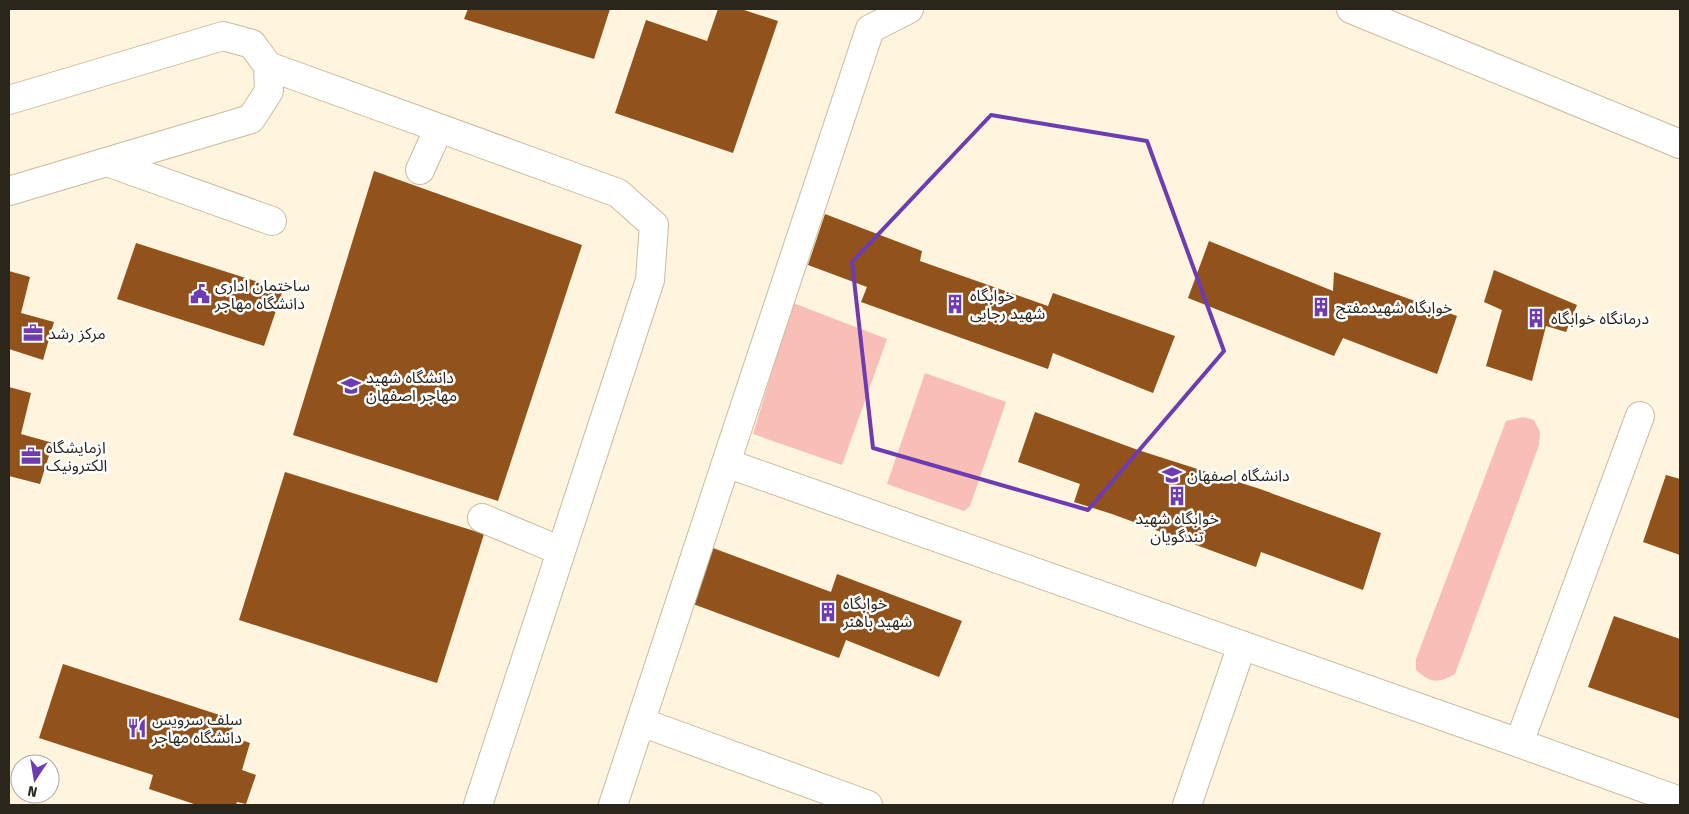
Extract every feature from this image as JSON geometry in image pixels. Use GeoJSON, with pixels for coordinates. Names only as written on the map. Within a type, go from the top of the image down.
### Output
{"type":"FeatureCollection","features":[{"type":"Feature","properties":{"kind":"lane"},"geometry":{"type":"LineString","coordinates":[[613,805],[870,28],[909,9]]}},
{"type":"Feature","properties":{"kind":"lane"},"geometry":{"type":"LineString","coordinates":[[1351,9],[1680,144]]}},
{"type":"Feature","properties":{"kind":"lane"},"geometry":{"type":"LineString","coordinates":[[9,100],[223,36],[252,44],[268,66],[269,91],[251,119],[9,191]]}},
{"type":"Feature","properties":{"kind":"lane"},"geometry":{"type":"LineString","coordinates":[[268,66],[618,193],[654,225],[650,280],[478,805]]}},
{"type":"Feature","properties":{"kind":"lane"},"geometry":{"type":"LineString","coordinates":[[420,170],[439,128]]}},
{"type":"Feature","properties":{"kind":"lane"},"geometry":{"type":"LineString","coordinates":[[107,162],[272,221]]}},
{"type":"Feature","properties":{"kind":"lane"},"geometry":{"type":"LineString","coordinates":[[1519,743],[1640,416]]}},
{"type":"Feature","properties":{"kind":"lane"},"geometry":{"type":"LineString","coordinates":[[726,463],[1680,801]]}},
{"type":"Feature","properties":{"kind":"lane"},"geometry":{"type":"LineString","coordinates":[[482,518],[561,551]]}},
{"type":"Feature","properties":{"kind":"lane"},"geometry":{"type":"LineString","coordinates":[[1187,805],[1242,645]]}},
{"type":"Feature","properties":{"kind":"lane"},"geometry":{"type":"LineString","coordinates":[[641,722],[868,805]]}},
{"type":"Feature","properties":{"kind":"highlighted area"},"geometry":{"type":"Polygon","coordinates":[[[991,115],[1147,141],[1224,351],[1088,510],[873,448],[852,262],[991,115]]]}},
{"type":"Feature","properties":{"kind":"shaded area"},"geometry":{"type":"Polygon","coordinates":[[[793,303],[887,339],[842,465],[753,434],[793,303]]]}},
{"type":"Feature","properties":{"kind":"shaded area"},"geometry":{"type":"Polygon","coordinates":[[[925,373],[1006,402],[970,506],[964,511],[887,484],[925,373]]]}},
{"type":"Feature","properties":{"kind":"shaded area"},"geometry":{"type":"Polygon","coordinates":[[[1523,417],[1534,420],[1540,432],[1539,445],[1455,674],[1439,681],[1430,680],[1416,670],[1416,659],[1506,421],[1523,417]]]}},
{"type":"Feature","properties":{"kind":"building"},"geometry":{"type":"Polygon","coordinates":[[[468,9],[610,9],[594,59],[464,19],[468,9]]]}},
{"type":"Feature","properties":{"kind":"building"},"geometry":{"type":"Polygon","coordinates":[[[718,9],[741,9],[778,21],[733,153],[615,113],[646,20],[707,41],[718,9]]]}},
{"type":"Feature","properties":{"kind":"building"},"geometry":{"type":"Polygon","coordinates":[[[374,171],[582,245],[498,501],[293,435],[374,171]]]}},
{"type":"Feature","properties":{"kind":"building","name":"خوابگاه شهید رجایی"},"geometry":{"type":"Polygon","coordinates":[[[825,214],[922,251],[920,261],[1048,306],[1053,293],[1175,336],[1153,393],[1053,353],[1048,369],[861,302],[867,287],[808,265],[825,214]]]}},
{"type":"Feature","properties":{"kind":"building","name":"خوابگاه شهیدمفتح"},"geometry":{"type":"Polygon","coordinates":[[[1209,241],[1333,291],[1334,272],[1457,316],[1437,374],[1343,338],[1334,356],[1188,298],[1209,241]]]}},
{"type":"Feature","properties":{"kind":"building","name":"ساختمان اداری دانشگاه مهاجر"},"geometry":{"type":"Polygon","coordinates":[[[136,243],[283,290],[264,346],[117,299],[136,243]]]}},
{"type":"Feature","properties":{"kind":"building","name":"درمانگاه خوابگاه"},"geometry":{"type":"Polygon","coordinates":[[[1494,270],[1577,305],[1566,332],[1546,326],[1532,381],[1486,366],[1502,310],[1484,302],[1494,270]]]}},
{"type":"Feature","properties":{"kind":"building"},"geometry":{"type":"Polygon","coordinates":[[[9,271],[30,277],[21,313],[54,322],[43,360],[9,349],[9,271]]]}},
{"type":"Feature","properties":{"kind":"building"},"geometry":{"type":"Polygon","coordinates":[[[9,387],[31,393],[21,434],[53,443],[40,484],[9,476],[9,387]]]}},
{"type":"Feature","properties":{"kind":"building","name":"خوابگاه شهید تندگویان"},"geometry":{"type":"Polygon","coordinates":[[[1035,412],[1138,450],[1260,489],[1381,533],[1363,590],[1261,552],[1256,567],[1074,502],[1080,484],[1018,462],[1035,412]]]}},
{"type":"Feature","properties":{"kind":"building"},"geometry":{"type":"Polygon","coordinates":[[[285,472],[484,534],[437,683],[239,620],[285,472]]]}},
{"type":"Feature","properties":{"kind":"building"},"geometry":{"type":"Polygon","coordinates":[[[1666,475],[1680,479],[1680,555],[1643,542],[1666,475]]]}},
{"type":"Feature","properties":{"kind":"building","name":"خوابگاه شهید باهنر"},"geometry":{"type":"Polygon","coordinates":[[[713,548],[831,592],[837,574],[962,621],[939,677],[846,640],[839,658],[693,604],[713,548]]]}},
{"type":"Feature","properties":{"kind":"building"},"geometry":{"type":"Polygon","coordinates":[[[1614,616],[1680,639],[1680,719],[1588,687],[1614,616]]]}},
{"type":"Feature","properties":{"kind":"building","name":"سلف سرویس دانشگاه مهاجر"},"geometry":{"type":"Polygon","coordinates":[[[63,664],[235,720],[230,736],[250,743],[242,770],[256,775],[246,804],[237,802],[236,805],[197,805],[149,789],[153,775],[39,738],[63,664]]]}},
{"type":"Feature","properties":{"kind":"place","name":"ساختمان اداری دانشگاه مهاجر"},"geometry":{"type":"Point","coordinates":[200,294]}},
{"type":"Feature","properties":{"kind":"place","name":"خوابگاه شهید رجایی"},"geometry":{"type":"Point","coordinates":[955,304]}},
{"type":"Feature","properties":{"kind":"place","name":"خوابگاه شهیدمفتح"},"geometry":{"type":"Point","coordinates":[1321,307]}},
{"type":"Feature","properties":{"kind":"place","name":"درمانگاه خوابگاه"},"geometry":{"type":"Point","coordinates":[1536,318]}},
{"type":"Feature","properties":{"kind":"place","name":"مرکز رشد"},"geometry":{"type":"Point","coordinates":[33,333]}},
{"type":"Feature","properties":{"kind":"place","name":"دانشگاه شهید مهاجر اصفهان"},"geometry":{"type":"Point","coordinates":[351,386]}},
{"type":"Feature","properties":{"kind":"place","name":"ازمایشگاه الکترونیک"},"geometry":{"type":"Point","coordinates":[31,456]}},
{"type":"Feature","properties":{"kind":"place","name":"دانشگاه اصفهان"},"geometry":{"type":"Point","coordinates":[1172,475]}},
{"type":"Feature","properties":{"kind":"place","name":"خوابگاه شهید تندگویان"},"geometry":{"type":"Point","coordinates":[1177,496]}},
{"type":"Feature","properties":{"kind":"place","name":"خوابگاه شهید باهنر"},"geometry":{"type":"Point","coordinates":[828,612]}},
{"type":"Feature","properties":{"kind":"place","name":"سلف سرویس دانشگاه مهاجر"},"geometry":{"type":"Point","coordinates":[137,728]}}]}
